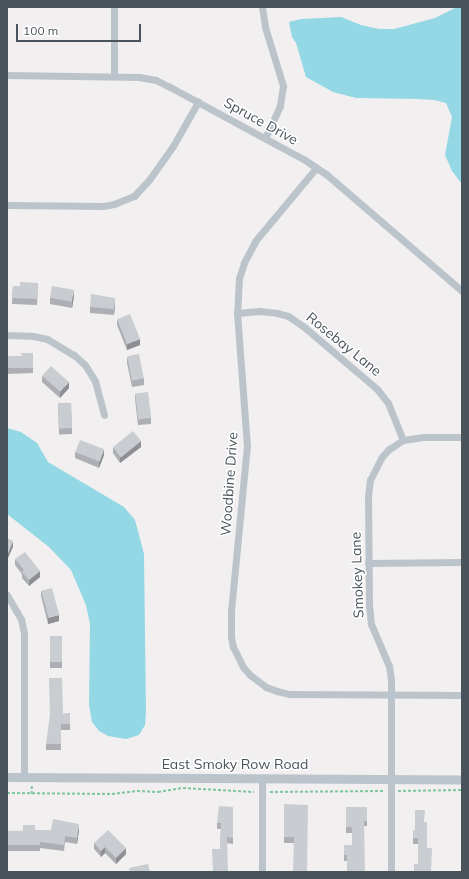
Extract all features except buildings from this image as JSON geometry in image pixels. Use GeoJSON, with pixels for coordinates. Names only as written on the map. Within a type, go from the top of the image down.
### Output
{"type":"FeatureCollection","features":[{"type":"Feature","properties":{"kind":"street"},"geometry":{"type":"LineString","coordinates":[[114,7],[114,76]]}},
{"type":"Feature","properties":{"kind":"street"},"geometry":{"type":"LineString","coordinates":[[262,7],[265,27],[283,86],[280,106],[265,138]]}},
{"type":"Feature","properties":{"kind":"street","name":"Spruce Drive"},"geometry":{"type":"LineString","coordinates":[[7,75],[114,76],[139,77],[156,80],[265,138],[316,168],[336,182],[462,290]]}},
{"type":"Feature","properties":{"kind":"street"},"geometry":{"type":"LineString","coordinates":[[7,205],[103,206],[114,204],[134,196],[149,180],[173,146],[198,102]]}},
{"type":"Feature","properties":{"kind":"street","name":"Woodbine Drive"},"geometry":{"type":"LineString","coordinates":[[316,168],[256,240],[244,263],[237,291],[237,313],[247,445],[231,610],[231,637],[237,657],[250,675],[266,687],[277,691],[289,694],[462,695]]}},
{"type":"Feature","properties":{"kind":"street","name":"Rosebay Lane"},"geometry":{"type":"LineString","coordinates":[[237,313],[259,311],[277,313],[288,316],[303,326],[377,389],[388,403],[403,440]]}},
{"type":"Feature","properties":{"kind":"street"},"geometry":{"type":"LineString","coordinates":[[7,335],[33,336],[46,339],[74,355],[85,365],[95,381],[104,415]]}},
{"type":"Feature","properties":{"kind":"street","name":"Smokey Lane"},"geometry":{"type":"LineString","coordinates":[[391,872],[392,694],[389,666],[371,624],[368,563],[368,496],[370,480],[381,458],[388,450],[403,440],[424,437],[462,437]]}},
{"type":"Feature","properties":{"kind":"street"},"geometry":{"type":"LineString","coordinates":[[368,563],[462,562]]}},
{"type":"Feature","properties":{"kind":"street"},"geometry":{"type":"LineString","coordinates":[[7,595],[21,620],[24,633],[24,777]]}},
{"type":"Feature","properties":{"kind":"street","name":"East Smoky Row Road"},"geometry":{"type":"LineString","coordinates":[[7,777],[462,779]]}},
{"type":"Feature","properties":{"kind":"street"},"geometry":{"type":"LineString","coordinates":[[262,778],[262,872]]}},
{"type":"Feature","properties":{"kind":"path"},"geometry":{"type":"LineString","coordinates":[[32,782],[32,794]]}},
{"type":"Feature","properties":{"kind":"path"},"geometry":{"type":"LineString","coordinates":[[7,793],[112,794],[137,791],[158,792],[183,788],[254,792]]}},
{"type":"Feature","properties":{"kind":"path"},"geometry":{"type":"LineString","coordinates":[[268,792],[462,790]]}},
{"type":"Feature","properties":{"kind":"water"},"geometry":{"type":"Polygon","coordinates":[[[455,8],[462,8],[462,184],[452,171],[445,155],[452,117],[446,103],[434,100],[418,99],[356,98],[333,92],[306,77],[296,43],[292,37],[289,22],[301,19],[341,17],[361,25],[379,29],[394,29],[435,18],[455,8]]]}},
{"type":"Feature","properties":{"kind":"water"},"geometry":{"type":"Polygon","coordinates":[[[7,428],[21,432],[37,443],[48,462],[124,507],[135,520],[144,554],[146,712],[145,725],[139,735],[126,739],[108,736],[99,731],[92,722],[89,705],[90,624],[86,605],[71,570],[49,547],[7,514],[7,428]]]}}]}
